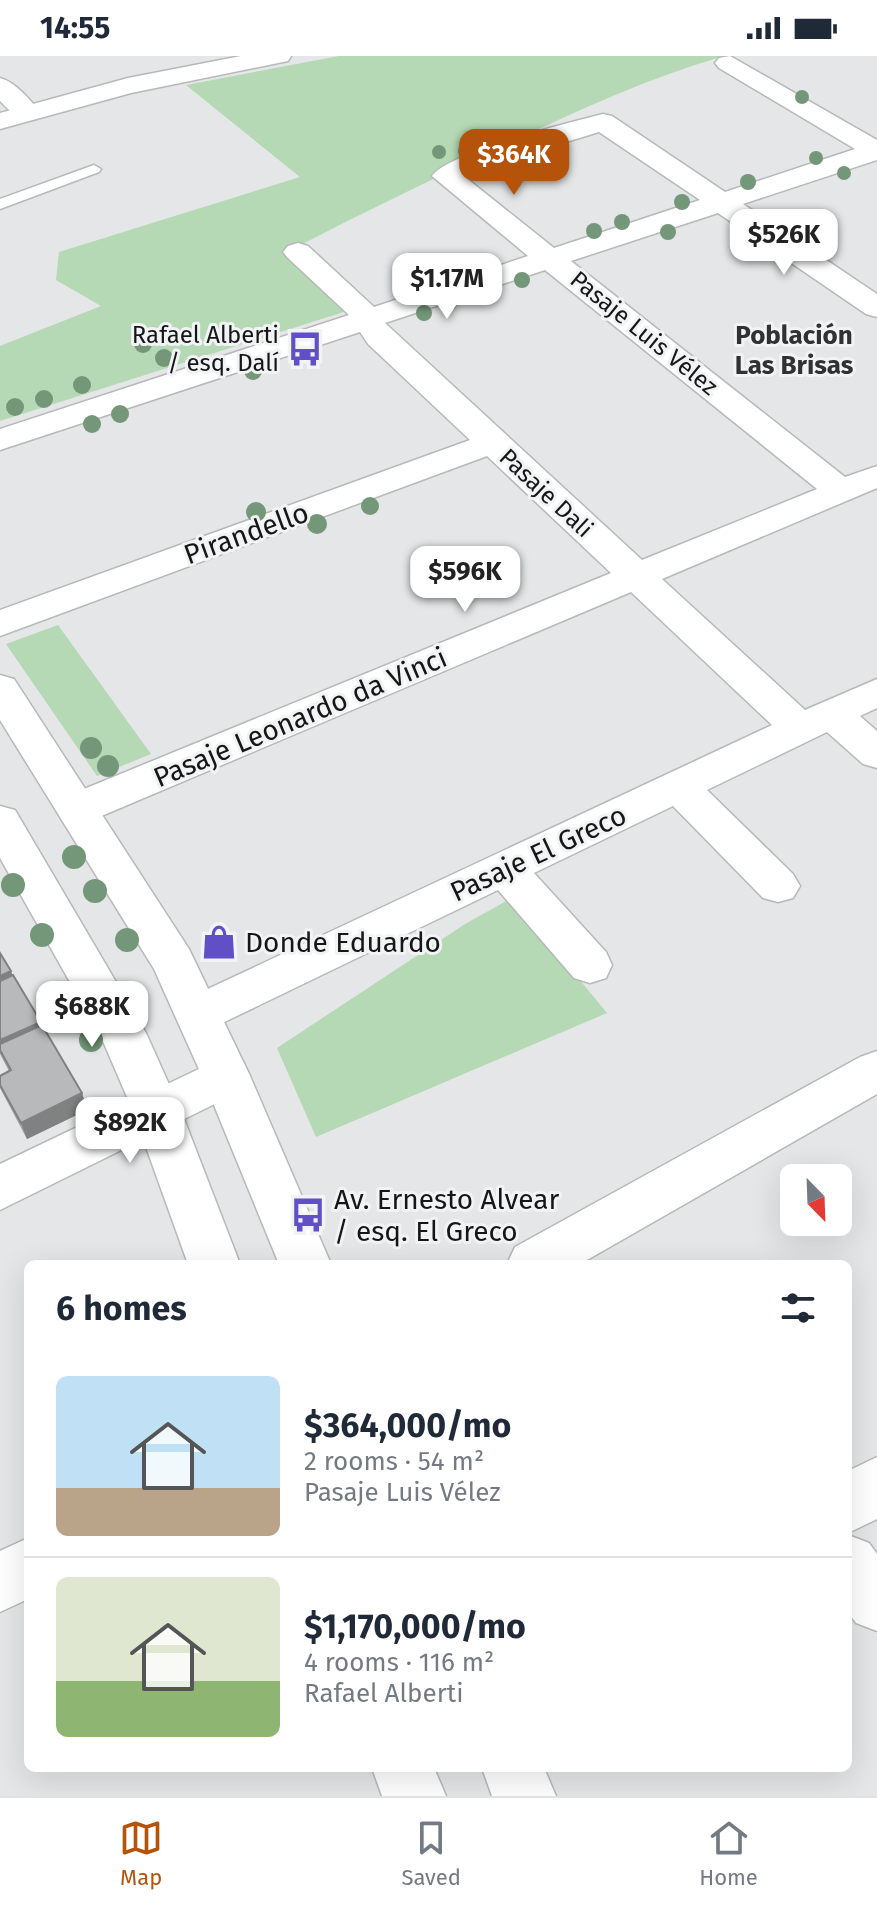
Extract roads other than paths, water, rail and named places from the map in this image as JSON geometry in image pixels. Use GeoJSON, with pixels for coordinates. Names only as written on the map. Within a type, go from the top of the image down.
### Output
{"type":"FeatureCollection","features":[{"type":"Feature","properties":{"kind":"street"},"geometry":{"type":"LineString","coordinates":[[0,121],[229,60],[279,56]]}},
{"type":"Feature","properties":{"kind":"street"},"geometry":{"type":"LineString","coordinates":[[728,63],[877,151]]}},
{"type":"Feature","properties":{"kind":"street"},"geometry":{"type":"LineString","coordinates":[[0,86],[27,113]]}},
{"type":"Feature","properties":{"kind":"street","name":"Pasaje Luis Vélez"},"geometry":{"type":"LineString","coordinates":[[721,202],[603,122],[481,159],[446,176],[841,491]]}},
{"type":"Feature","properties":{"kind":"street"},"geometry":{"type":"LineString","coordinates":[[0,440],[877,151]]}},
{"type":"Feature","properties":{"kind":"street"},"geometry":{"type":"LineString","coordinates":[[721,202],[874,303]]}},
{"type":"Feature","properties":{"kind":"street","name":"Pasaje Dali"},"geometry":{"type":"LineString","coordinates":[[298,252],[357,305],[379,337],[636,576],[816,721],[877,754]]}},
{"type":"Feature","properties":{"kind":"street","name":"Pirandello"},"geometry":{"type":"LineString","coordinates":[[0,624],[492,443]]}},
{"type":"Feature","properties":{"kind":"street","name":"Pasaje Leonardo da Vinci"},"geometry":{"type":"LineString","coordinates":[[77,809],[877,476]]}},
{"type":"Feature","properties":{"kind":"street"},"geometry":{"type":"LineString","coordinates":[[0,688],[173,962],[226,1076],[303,1260]]}},
{"type":"Feature","properties":{"kind":"street","name":"Pasaje El Greco"},"geometry":{"type":"LineString","coordinates":[[198,1014],[877,692]]}},
{"type":"Feature","properties":{"kind":"street"},"geometry":{"type":"LineString","coordinates":[[678,786],[778,886]]}},
{"type":"Feature","properties":{"kind":"street"},"geometry":{"type":"LineString","coordinates":[[0,821],[123,1033],[157,1111],[213,1260]]}},
{"type":"Feature","properties":{"kind":"street"},"geometry":{"type":"LineString","coordinates":[[505,869],[590,965]]}},
{"type":"Feature","properties":{"kind":"street"},"geometry":{"type":"LineString","coordinates":[[540,1260],[877,1071]]}},
{"type":"Feature","properties":{"kind":"street"},"geometry":{"type":"LineString","coordinates":[[0,1188],[226,1076]]}},
{"type":"Feature","properties":{"kind":"street"},"geometry":{"type":"LineString","coordinates":[[852,1502],[877,1485]]}},
{"type":"Feature","properties":{"kind":"street"},"geometry":{"type":"LineString","coordinates":[[0,1583],[24,1569]]}},
{"type":"Feature","properties":{"kind":"street"},"geometry":{"type":"LineString","coordinates":[[852,1569],[877,1602]]}},
{"type":"Feature","properties":{"kind":"street"},"geometry":{"type":"LineString","coordinates":[[405,1772],[414,1796]]}},
{"type":"Feature","properties":{"kind":"street"},"geometry":{"type":"LineString","coordinates":[[422,1796],[431,1772]]}},
{"type":"Feature","properties":{"kind":"street"},"geometry":{"type":"LineString","coordinates":[[515,1772],[524,1796]]}},
{"type":"Feature","properties":{"kind":"lane"},"geometry":{"type":"LineString","coordinates":[[0,204],[94,169]]}},
{"type":"Feature","properties":{"kind":"place","name":"Rafael Alberti / esq. Dalí"},"geometry":{"type":"Point","coordinates":[305,349]}},
{"type":"Feature","properties":{"kind":"place","name":"Donde Eduardo"},"geometry":{"type":"Point","coordinates":[219,942]}},
{"type":"Feature","properties":{"kind":"place","name":"Av. Ernesto Alvear / esq. El Greco"},"geometry":{"type":"Point","coordinates":[308,1215]}},
{"type":"Feature","properties":{"kind":"district","name":"Población Las Brisas"},"geometry":{"type":"Point","coordinates":[794,350]}}]}
